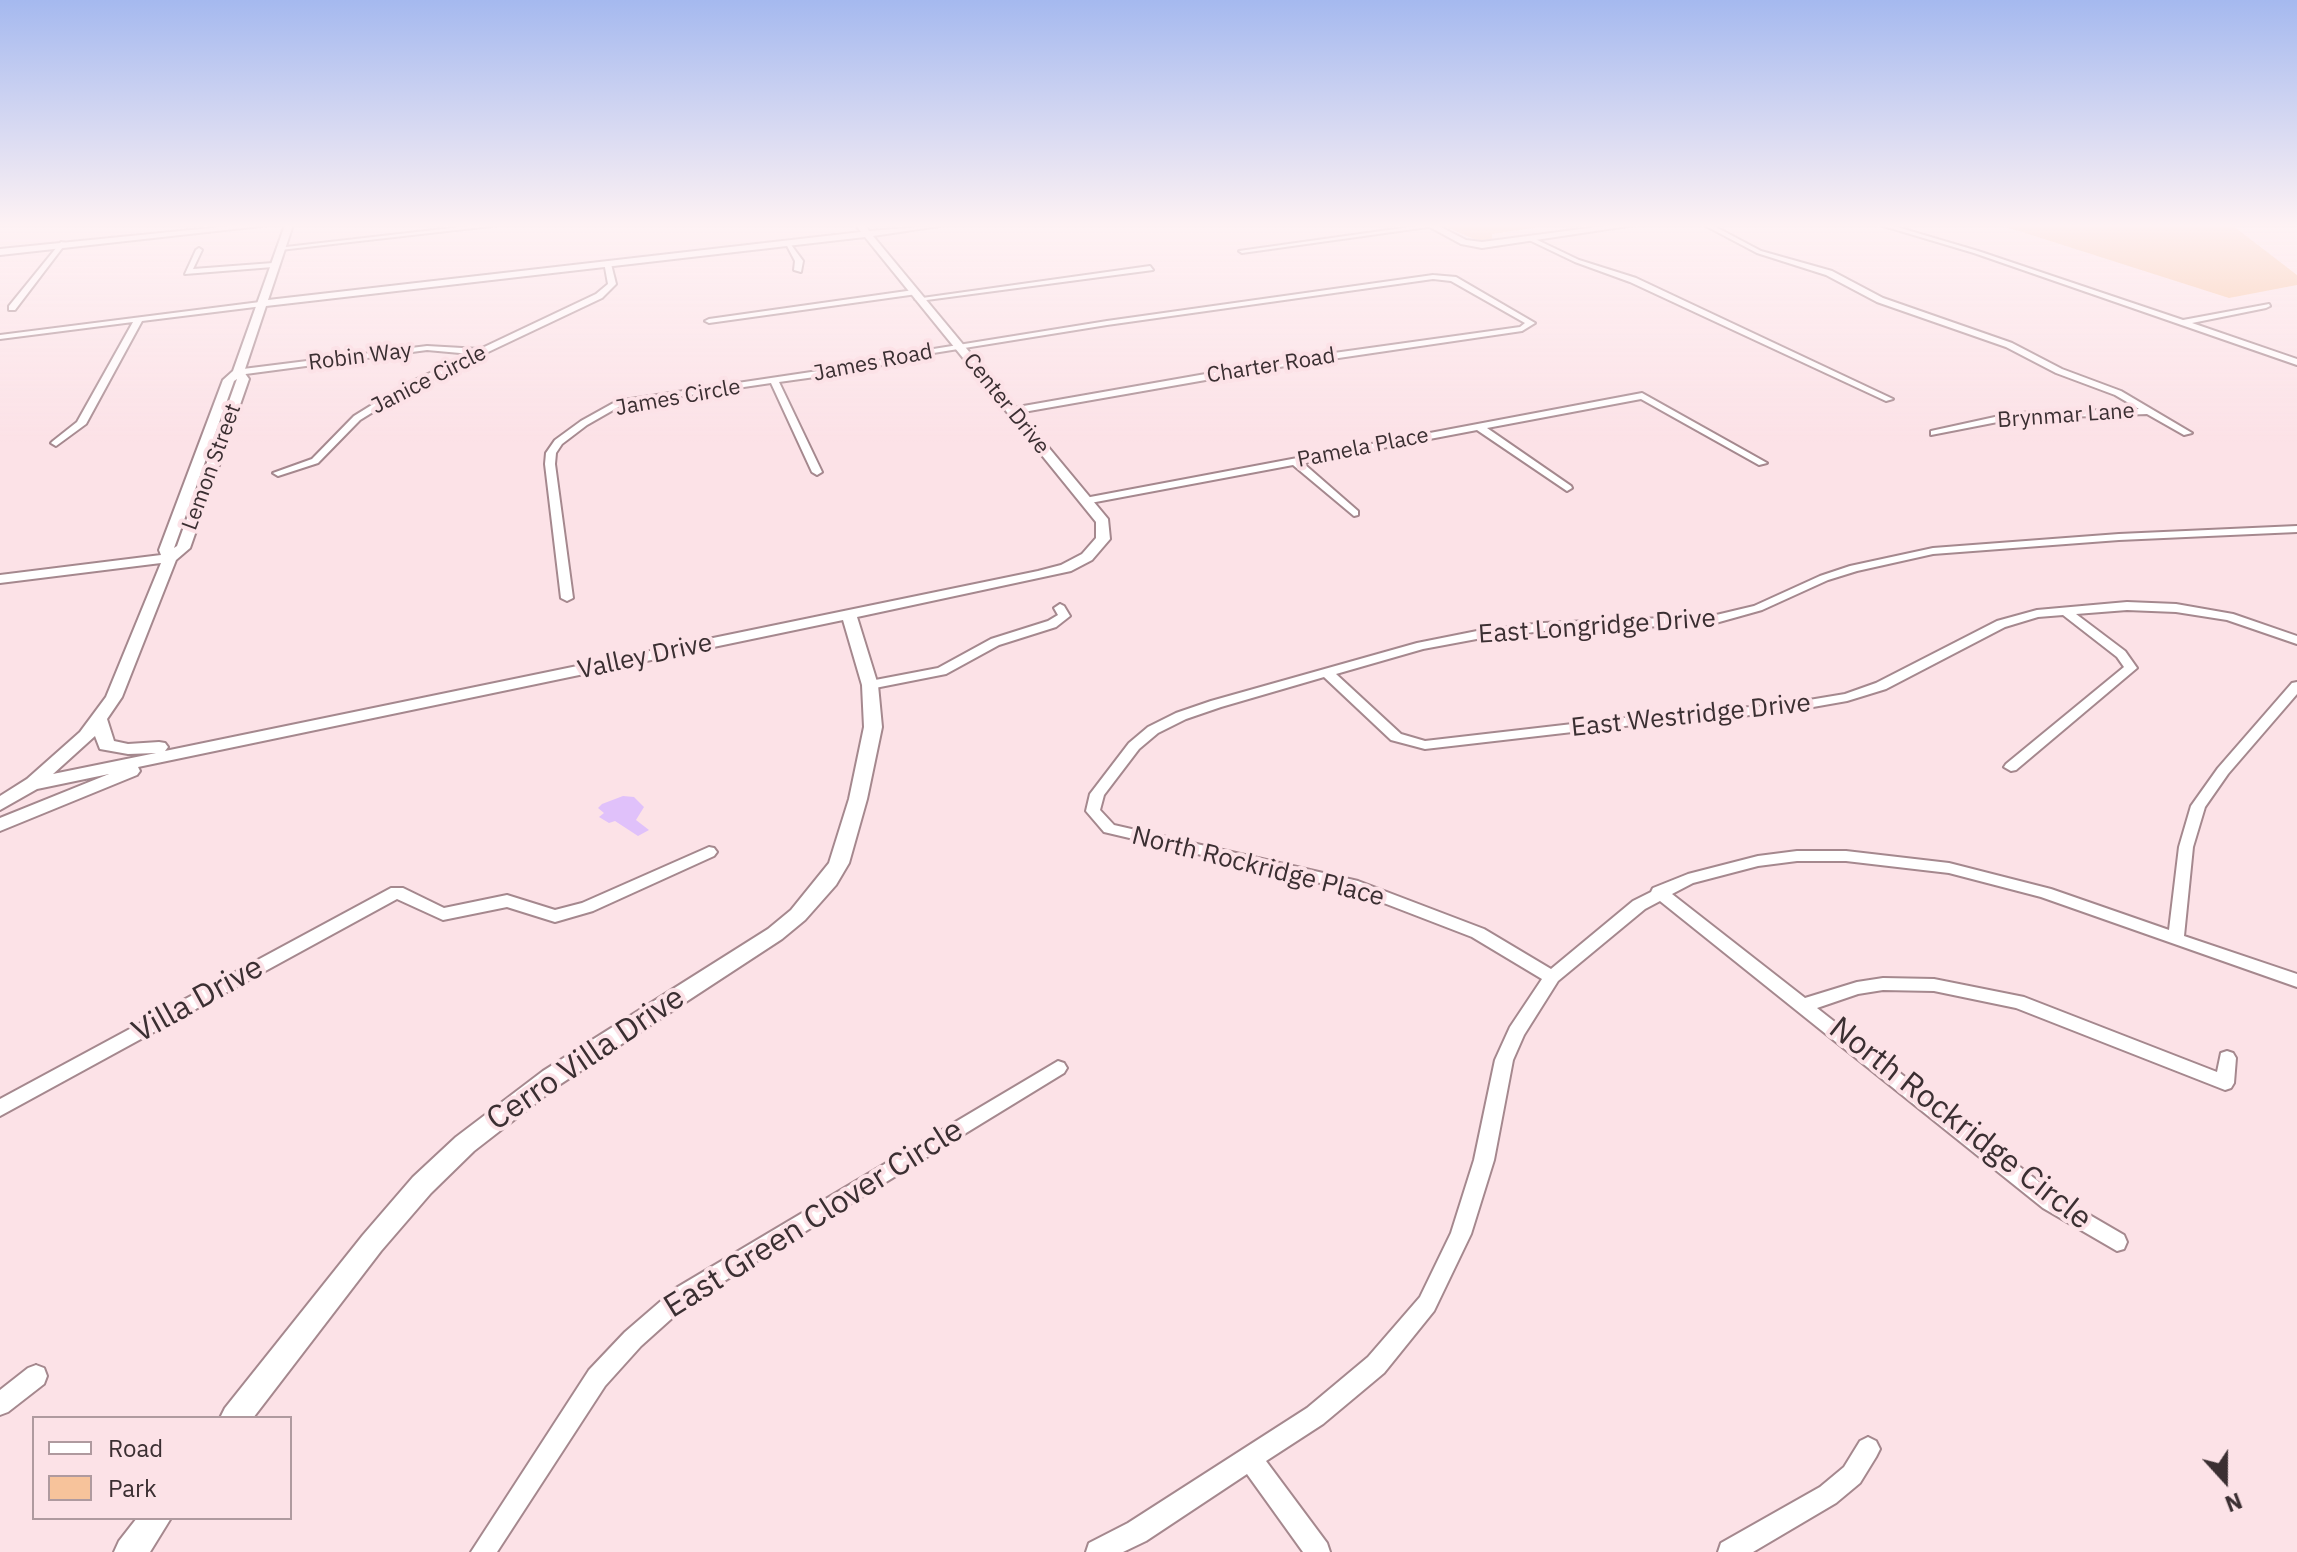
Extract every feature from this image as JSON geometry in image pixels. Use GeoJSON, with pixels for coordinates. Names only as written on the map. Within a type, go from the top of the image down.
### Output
{"type":"FeatureCollection","features":[{"type":"Feature","properties":{"kind":"street"},"geometry":{"type":"LineString","coordinates":[[12,308],[20,297]]}},
{"type":"Feature","properties":{"kind":"street","name":"Lemon Street"},"geometry":{"type":"LineString","coordinates":[[31,784],[67,754],[99,720],[126,671],[170,558],[183,548],[243,379],[238,372],[262,297]]}},
{"type":"Feature","properties":{"kind":"street"},"geometry":{"type":"LineString","coordinates":[[0,337],[317,297]]}},
{"type":"Feature","properties":{"kind":"street","name":"Janice Circle"},"geometry":{"type":"LineString","coordinates":[[278,473],[315,461],[357,418],[389,397],[595,297]]}},
{"type":"Feature","properties":{"kind":"street"},"geometry":{"type":"LineString","coordinates":[[709,321],[898,297]]}},
{"type":"Feature","properties":{"kind":"street","name":"Center Drive"},"geometry":{"type":"LineString","coordinates":[[919,297],[1105,528],[1096,550]]}},
{"type":"Feature","properties":{"kind":"street","name":"James Road"},"geometry":{"type":"LineString","coordinates":[[774,381],[868,367],[960,347],[1284,297]]}},
{"type":"Feature","properties":{"kind":"street","name":"Charter Road"},"geometry":{"type":"LineString","coordinates":[[1012,411],[1291,362],[1531,325],[1528,320],[1484,297]]}},
{"type":"Feature","properties":{"kind":"street"},"geometry":{"type":"LineString","coordinates":[[1670,297],[1889,399]]}},
{"type":"Feature","properties":{"kind":"street"},"geometry":{"type":"LineString","coordinates":[[1875,297],[2009,345],[2059,371],[2118,393],[2187,433]]}},
{"type":"Feature","properties":{"kind":"street"},"geometry":{"type":"LineString","coordinates":[[2107,297],[2297,362]]}},
{"type":"Feature","properties":{"kind":"street"},"geometry":{"type":"LineString","coordinates":[[2181,323],[2266,306]]}},
{"type":"Feature","properties":{"kind":"street"},"geometry":{"type":"LineString","coordinates":[[56,443],[81,424],[138,321]]}},
{"type":"Feature","properties":{"kind":"street","name":"Robin Way"},"geometry":{"type":"LineString","coordinates":[[238,372],[427,348],[482,352]]}},
{"type":"Feature","properties":{"kind":"street"},"geometry":{"type":"LineString","coordinates":[[774,381],[817,472]]}},
{"type":"Feature","properties":{"kind":"street","name":"James Circle"},"geometry":{"type":"LineString","coordinates":[[567,598],[550,464],[551,453],[558,442],[620,403],[774,381]]}},
{"type":"Feature","properties":{"kind":"street","name":"Pamela Place"},"geometry":{"type":"LineString","coordinates":[[1085,501],[1642,396],[1762,463]]}},
{"type":"Feature","properties":{"kind":"street","name":"Brynmar Lane"},"geometry":{"type":"LineString","coordinates":[[1934,433],[2013,416],[2152,411]]}},
{"type":"Feature","properties":{"kind":"street"},"geometry":{"type":"LineString","coordinates":[[1478,426],[1567,488]]}},
{"type":"Feature","properties":{"kind":"street"},"geometry":{"type":"LineString","coordinates":[[1295,461],[1354,513]]}},
{"type":"Feature","properties":{"kind":"street","name":"East Longridge Drive"},"geometry":{"type":"LineString","coordinates":[[1096,816],[1093,811],[1097,794],[1134,746],[1153,730],[1216,704],[1421,646],[1493,632],[1572,625],[1691,623],[1734,616],[1834,574],[1933,551],[2119,537],[2297,529]]}},
{"type":"Feature","properties":{"kind":"street","name":"Valley Drive"},"geometry":{"type":"LineString","coordinates":[[0,804],[31,784],[1039,575],[1066,568],[1096,550]]}},
{"type":"Feature","properties":{"kind":"street"},"geometry":{"type":"LineString","coordinates":[[0,579],[170,558]]}},
{"type":"Feature","properties":{"kind":"street","name":"East Westridge Drive"},"geometry":{"type":"LineString","coordinates":[[1326,672],[1396,737],[1412,744],[1439,744],[1668,717],[1779,709],[1847,697],[1881,686],[2001,624],[2024,616],[2065,611],[2127,606],[2176,608],[2229,617],[2297,640]]}},
{"type":"Feature","properties":{"kind":"street"},"geometry":{"type":"LineString","coordinates":[[870,685],[942,671],[995,642],[1052,624],[1064,616],[1060,608]]}},
{"type":"Feature","properties":{"kind":"street"},"geometry":{"type":"LineString","coordinates":[[2011,767],[2131,668],[2121,654],[2065,611]]}},
{"type":"Feature","properties":{"kind":"street","name":"Cerro Villa Drive"},"geometry":{"type":"LineString","coordinates":[[237,1416],[372,1243],[422,1185],[465,1144],[551,1078],[775,934],[815,898],[839,863],[871,742],[870,685],[849,616]]}},
{"type":"Feature","properties":{"kind":"street"},"geometry":{"type":"LineString","coordinates":[[2176,939],[2186,847],[2198,806],[2223,771],[2297,686]]}},
{"type":"Feature","properties":{"kind":"street"},"geometry":{"type":"LineString","coordinates":[[99,720],[102,739],[106,745],[115,748],[217,744]]}},
{"type":"Feature","properties":{"kind":"street","name":"Valley Drive"},"geometry":{"type":"LineString","coordinates":[[0,825],[189,750]]}},
{"type":"Feature","properties":{"kind":"street","name":"North Rockridge Place"},"geometry":{"type":"LineString","coordinates":[[1096,816],[1109,829],[1120,833],[1353,885],[1420,908],[1478,933],[1552,977]]}},
{"type":"Feature","properties":{"kind":"street","name":"Villa Drive"},"geometry":{"type":"LineString","coordinates":[[0,1108],[397,892],[443,914],[507,901],[555,916],[587,907],[709,852]]}},
{"type":"Feature","properties":{"kind":"street"},"geometry":{"type":"LineString","coordinates":[[1098,1552],[1137,1532],[1315,1416],[1376,1365],[1427,1304],[1461,1234],[1484,1160],[1504,1060],[1516,1032],[1552,977],[1611,925],[1659,892],[1688,879],[1758,861],[1834,856],[1898,860],[2002,880],[2297,981]]}},
{"type":"Feature","properties":{"kind":"street","name":"North Rockridge Circle"},"geometry":{"type":"LineString","coordinates":[[1659,892],[2050,1202],[2117,1242]]}},
{"type":"Feature","properties":{"kind":"street","name":"North Rockridge Circle"},"geometry":{"type":"LineString","coordinates":[[1805,1005],[1857,988],[1883,984],[1934,985],[2018,1002],[2225,1083],[2227,1058]]}},
{"type":"Feature","properties":{"kind":"street","name":"East Green Clover Circle"},"geometry":{"type":"LineString","coordinates":[[483,1552],[597,1378],[633,1339],[683,1295],[1058,1068]]}},
{"type":"Feature","properties":{"kind":"street"},"geometry":{"type":"LineString","coordinates":[[0,1404],[36,1376]]}},
{"type":"Feature","properties":{"kind":"street"},"geometry":{"type":"LineString","coordinates":[[1730,1552],[1828,1495],[1852,1475],[1868,1449]]}},
{"type":"Feature","properties":{"kind":"street"},"geometry":{"type":"LineString","coordinates":[[1250,1458],[1318,1552]]}},
{"type":"Feature","properties":{"kind":"street"},"geometry":{"type":"LineString","coordinates":[[130,1552],[154,1520]]}},
{"type":"Feature","properties":{"kind":"shaded area"},"geometry":{"type":"Polygon","coordinates":[[[623,796],[634,797],[644,807],[636,820],[649,830],[638,836],[615,821],[609,823],[599,817],[604,813],[598,808],[602,804],[623,796]]]}}]}
